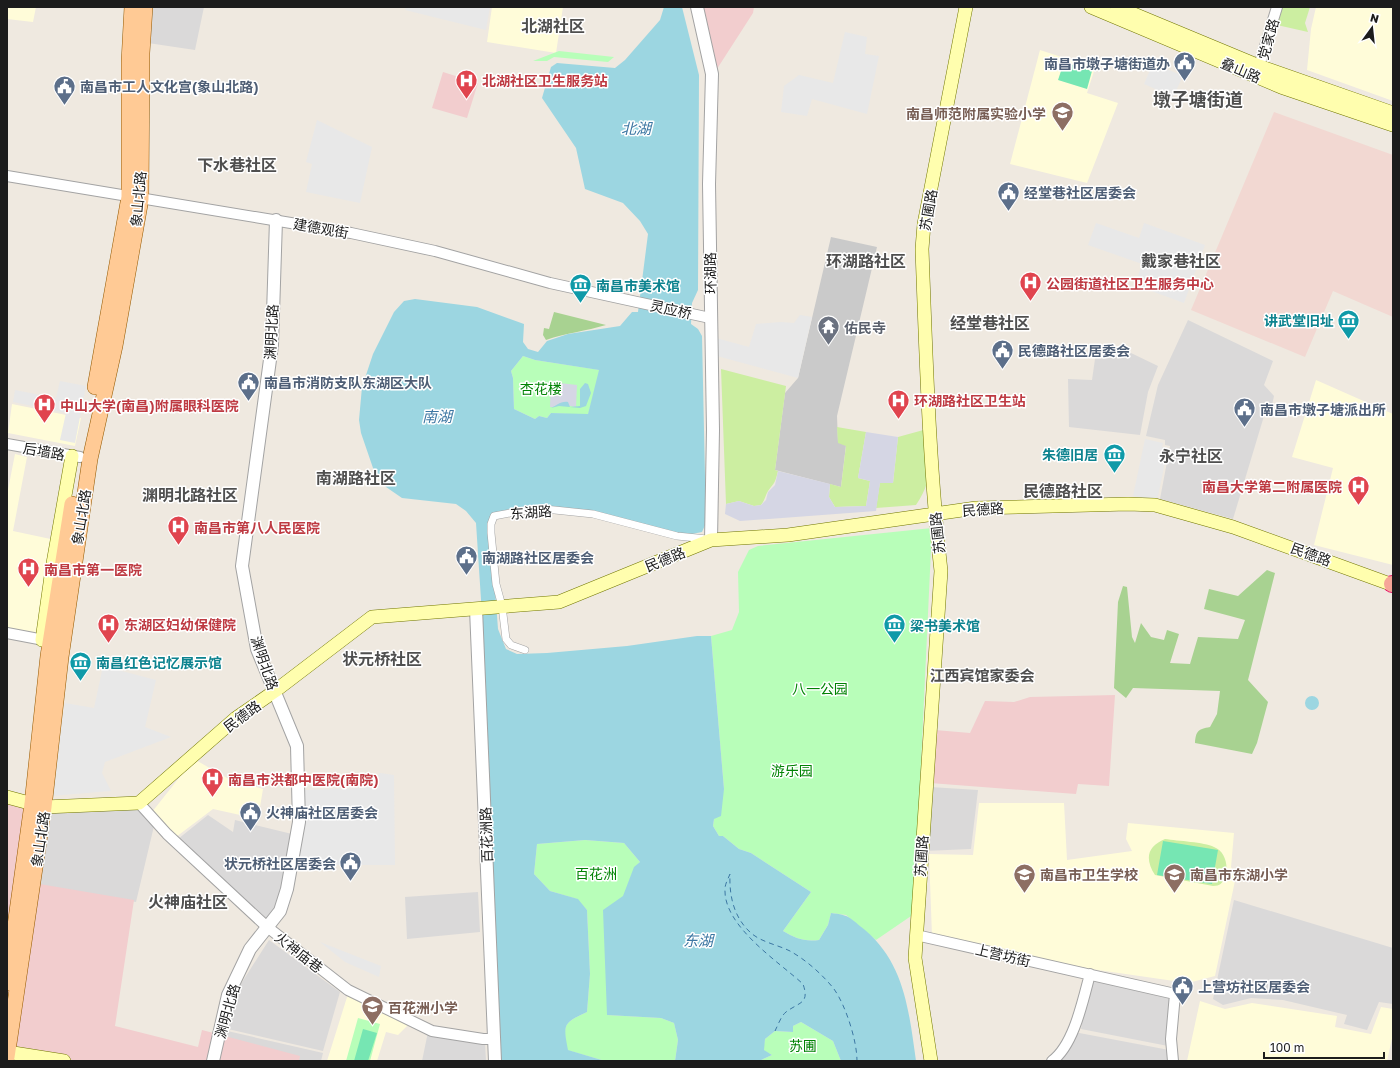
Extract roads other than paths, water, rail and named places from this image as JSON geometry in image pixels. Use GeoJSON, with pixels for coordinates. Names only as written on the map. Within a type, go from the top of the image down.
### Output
{"type":"FeatureCollection","features":[{"type":"Feature","properties":{"kind":"main road","name":"象山北路"},"geometry":{"type":"LineString","coordinates":[[7,1054],[38,805],[46,641],[76,457],[105,342],[135,198],[129,62],[132,7]]}},
{"type":"Feature","properties":{"kind":"main road","name":"象山北路"},"geometry":{"type":"LineString","coordinates":[[7,983],[38,805],[90,459],[115,346],[135,198],[145,7]]}},
{"type":"Feature","properties":{"kind":"main road","name":"苏圃路"},"geometry":{"type":"LineString","coordinates":[[931,1061],[915,958],[941,571],[935,513],[929,421],[922,249],[924,224],[966,7]]}},
{"type":"Feature","properties":{"kind":"main road","name":"叠山路"},"geometry":{"type":"LineString","coordinates":[[1091,7],[1281,87],[1393,125]]}},
{"type":"Feature","properties":{"kind":"main road","name":"叠山路"},"geometry":{"type":"LineString","coordinates":[[1117,7],[1259,66],[1393,113]]}},
{"type":"Feature","properties":{"kind":"main road","name":"民德路"},"geometry":{"type":"LineString","coordinates":[[139,803],[236,718],[275,691],[372,617],[559,602],[711,540],[788,535],[976,508],[1128,504],[1155,505],[1233,527],[1393,585]]}},
{"type":"Feature","properties":{"kind":"main road"},"geometry":{"type":"LineString","coordinates":[[7,797],[38,805],[139,803]]}},
{"type":"Feature","properties":{"kind":"main road"},"geometry":{"type":"LineString","coordinates":[[7,1054],[64,1061]]}},
{"type":"Feature","properties":{"kind":"street","name":"环湖路"},"geometry":{"type":"LineString","coordinates":[[697,7],[712,74],[709,184],[713,430],[711,540]]}},
{"type":"Feature","properties":{"kind":"street","name":"党家路"},"geometry":{"type":"LineString","coordinates":[[1277,7],[1259,66],[1281,87]]}},
{"type":"Feature","properties":{"kind":"street","name":"建德观街"},"geometry":{"type":"LineString","coordinates":[[7,176],[350,233],[435,251],[550,283],[631,300]]}},
{"type":"Feature","properties":{"kind":"street","name":"渊明北路"},"geometry":{"type":"LineString","coordinates":[[213,1061],[228,995],[250,949],[266,926],[280,912],[287,889],[299,822],[297,746],[257,648],[242,566],[270,360],[276,220]]}},
{"type":"Feature","properties":{"kind":"street","name":"灵应桥"},"geometry":{"type":"LineString","coordinates":[[631,300],[710,318]]}},
{"type":"Feature","properties":{"kind":"street","name":"后墙路"},"geometry":{"type":"LineString","coordinates":[[7,444],[76,457]]}},
{"type":"Feature","properties":{"kind":"street","name":"东湖路"},"geometry":{"type":"LineString","coordinates":[[524,650],[511,645],[506,639],[502,606],[496,584],[491,532],[491,524],[494,516],[521,510],[545,509],[593,514],[677,536],[711,540]]}},
{"type":"Feature","properties":{"kind":"street","name":"百花洲路"},"geometry":{"type":"LineString","coordinates":[[476,608],[495,1061]]}},
{"type":"Feature","properties":{"kind":"street"},"geometry":{"type":"LineString","coordinates":[[7,633],[46,641]]}},
{"type":"Feature","properties":{"kind":"street","name":"火神庙巷"},"geometry":{"type":"LineString","coordinates":[[139,803],[167,834],[266,926],[348,990],[432,1031],[483,1040],[494,1038]]}},
{"type":"Feature","properties":{"kind":"street","name":"上营坊街"},"geometry":{"type":"LineString","coordinates":[[916,935],[1175,994],[1171,1039],[1173,1061]]}},
{"type":"Feature","properties":{"kind":"street"},"geometry":{"type":"LineString","coordinates":[[1052,1061],[1060,1055],[1080,1015],[1090,974]]}},
{"type":"Feature","properties":{"kind":"water"},"geometry":{"type":"Polygon","coordinates":[[[664,7],[682,7],[699,75],[698,290],[692,303],[691,324],[698,329],[702,336],[706,523],[702,532],[687,535],[592,513],[545,505],[509,509],[493,515],[490,524],[498,629],[506,649],[517,654],[627,646],[697,636],[711,636],[724,789],[721,816],[714,819],[713,826],[719,836],[723,836],[739,849],[751,853],[811,892],[783,931],[800,939],[819,940],[828,925],[831,913],[846,916],[853,920],[878,943],[889,958],[897,973],[903,990],[911,1025],[916,1061],[841,1061],[833,1041],[801,1022],[793,1026],[793,1032],[775,1031],[765,1039],[764,1050],[772,1055],[759,1061],[675,1061],[678,1040],[674,1023],[661,1018],[607,1015],[603,910],[623,896],[634,867],[640,862],[624,843],[585,840],[537,844],[534,874],[550,891],[578,899],[587,910],[590,974],[587,1012],[569,1022],[565,1029],[565,1035],[568,1050],[605,1061],[501,1061],[483,630],[476,523],[466,511],[456,504],[402,498],[386,487],[373,468],[361,433],[359,420],[362,387],[373,354],[394,312],[404,301],[415,299],[477,307],[524,324],[523,342],[528,349],[538,352],[547,341],[568,334],[620,326],[632,312],[638,312],[648,234],[640,221],[623,203],[585,189],[576,148],[542,98],[551,67],[557,63],[615,68],[625,60],[660,20],[664,7]],[[523,356],[511,371],[513,378],[514,409],[535,419],[539,416],[547,418],[551,413],[588,414],[599,370],[535,360],[523,356]]]}},
{"type":"Feature","properties":{"kind":"water"},"geometry":{"type":"Polygon","coordinates":[[[585,383],[588,384],[591,393],[586,406],[580,408],[559,406],[551,408],[565,402],[568,402],[570,407],[580,406],[580,389],[585,383]]]}},
{"type":"Feature","properties":{"kind":"water"},"geometry":{"type":"Polygon","coordinates":[[[1309,696],[1315,696],[1319,700],[1319,706],[1315,710],[1309,710],[1305,706],[1305,700],[1309,696]]]}},
{"type":"Feature","properties":{"kind":"place","name":"南昌市墩子塘街道办"},"geometry":{"type":"Point","coordinates":[1185,82]}},
{"type":"Feature","properties":{"kind":"place","name":"北湖社区卫生服务站"},"geometry":{"type":"Point","coordinates":[467,100]}},
{"type":"Feature","properties":{"kind":"place","name":"南昌市工人文化宫(象山北路)"},"geometry":{"type":"Point","coordinates":[65,106]}},
{"type":"Feature","properties":{"kind":"place","name":"南昌师范附属实验小学"},"geometry":{"type":"Point","coordinates":[1062,132]}},
{"type":"Feature","properties":{"kind":"place","name":"经堂巷社区居委会"},"geometry":{"type":"Point","coordinates":[1008,212]}},
{"type":"Feature","properties":{"kind":"place","name":"公园街道社区卫生服务中心"},"geometry":{"type":"Point","coordinates":[1030,302]}},
{"type":"Feature","properties":{"kind":"place","name":"南昌市美术馆"},"geometry":{"type":"Point","coordinates":[580,304]}},
{"type":"Feature","properties":{"kind":"place","name":"讲武堂旧址"},"geometry":{"type":"Point","coordinates":[1349,340]}},
{"type":"Feature","properties":{"kind":"place","name":"佑民寺"},"geometry":{"type":"Point","coordinates":[829,346]}},
{"type":"Feature","properties":{"kind":"place","name":"民德路社区居委会"},"geometry":{"type":"Point","coordinates":[1003,370]}},
{"type":"Feature","properties":{"kind":"place","name":"南昌市消防支队东湖区大队"},"geometry":{"type":"Point","coordinates":[249,402]}},
{"type":"Feature","properties":{"kind":"place","name":"环湖路社区卫生站"},"geometry":{"type":"Point","coordinates":[898,420]}},
{"type":"Feature","properties":{"kind":"place","name":"中山大学(南昌)附属眼科医院"},"geometry":{"type":"Point","coordinates":[44,424]}},
{"type":"Feature","properties":{"kind":"place","name":"南昌市墩子塘派出所"},"geometry":{"type":"Point","coordinates":[1245,428]}},
{"type":"Feature","properties":{"kind":"place","name":"朱德旧居"},"geometry":{"type":"Point","coordinates":[1114,474]}},
{"type":"Feature","properties":{"kind":"place","name":"南昌大学第二附属医院"},"geometry":{"type":"Point","coordinates":[1358,506]}},
{"type":"Feature","properties":{"kind":"place","name":"南昌市第八人民医院"},"geometry":{"type":"Point","coordinates":[179,546]}},
{"type":"Feature","properties":{"kind":"place","name":"南湖路社区居委会"},"geometry":{"type":"Point","coordinates":[466,576]}},
{"type":"Feature","properties":{"kind":"place","name":"南昌市第一医院"},"geometry":{"type":"Point","coordinates":[29,588]}},
{"type":"Feature","properties":{"kind":"place","name":"东湖区妇幼保健院"},"geometry":{"type":"Point","coordinates":[109,644]}},
{"type":"Feature","properties":{"kind":"place","name":"梁书美术馆"},"geometry":{"type":"Point","coordinates":[894,644]}},
{"type":"Feature","properties":{"kind":"place","name":"南昌红色记忆展示馆"},"geometry":{"type":"Point","coordinates":[80,682]}},
{"type":"Feature","properties":{"kind":"place","name":"南昌市洪都中医院(南院)"},"geometry":{"type":"Point","coordinates":[212,798]}},
{"type":"Feature","properties":{"kind":"place","name":"火神庙社区居委会"},"geometry":{"type":"Point","coordinates":[250,832]}},
{"type":"Feature","properties":{"kind":"place","name":"状元桥社区居委会"},"geometry":{"type":"Point","coordinates":[351,882]}},
{"type":"Feature","properties":{"kind":"place","name":"南昌市卫生学校"},"geometry":{"type":"Point","coordinates":[1024,894]}},
{"type":"Feature","properties":{"kind":"place","name":"南昌市东湖小学"},"geometry":{"type":"Point","coordinates":[1175,894]}},
{"type":"Feature","properties":{"kind":"place","name":"上营坊社区居委会"},"geometry":{"type":"Point","coordinates":[1183,1006]}},
{"type":"Feature","properties":{"kind":"place","name":"百花洲小学"},"geometry":{"type":"Point","coordinates":[372,1026]}},
{"type":"Feature","properties":{"kind":"district","name":"北湖社区"},"geometry":{"type":"Point","coordinates":[553,26]}},
{"type":"Feature","properties":{"kind":"district","name":"墩子塘街道"},"geometry":{"type":"Point","coordinates":[1198,99]}},
{"type":"Feature","properties":{"kind":"district","name":"下水巷社区"},"geometry":{"type":"Point","coordinates":[237,165]}},
{"type":"Feature","properties":{"kind":"district","name":"环湖路社区"},"geometry":{"type":"Point","coordinates":[866,261]}},
{"type":"Feature","properties":{"kind":"district","name":"戴家巷社区"},"geometry":{"type":"Point","coordinates":[1181,261]}},
{"type":"Feature","properties":{"kind":"district","name":"经堂巷社区"},"geometry":{"type":"Point","coordinates":[990,323]}},
{"type":"Feature","properties":{"kind":"district","name":"永宁社区"},"geometry":{"type":"Point","coordinates":[1191,456]}},
{"type":"Feature","properties":{"kind":"district","name":"南湖路社区"},"geometry":{"type":"Point","coordinates":[356,478]}},
{"type":"Feature","properties":{"kind":"district","name":"民德路社区"},"geometry":{"type":"Point","coordinates":[1063,491]}},
{"type":"Feature","properties":{"kind":"district","name":"渊明北路社区"},"geometry":{"type":"Point","coordinates":[190,495]}},
{"type":"Feature","properties":{"kind":"district","name":"状元桥社区"},"geometry":{"type":"Point","coordinates":[382,659]}},
{"type":"Feature","properties":{"kind":"district","name":"江西宾馆家委会"},"geometry":{"type":"Point","coordinates":[982,675]}},
{"type":"Feature","properties":{"kind":"district","name":"火神庙社区"},"geometry":{"type":"Point","coordinates":[188,902]}},
{"type":"Feature","properties":{"kind":"water label","name":"北湖"},"geometry":{"type":"Point","coordinates":[636,128]}},
{"type":"Feature","properties":{"kind":"water label","name":"南湖"},"geometry":{"type":"Point","coordinates":[437,416]}},
{"type":"Feature","properties":{"kind":"water label","name":"东湖"},"geometry":{"type":"Point","coordinates":[698,940]}},
{"type":"Feature","properties":{"kind":"park label","name":"杏花楼"},"geometry":{"type":"Point","coordinates":[541,388]}},
{"type":"Feature","properties":{"kind":"park label","name":"八一公园"},"geometry":{"type":"Point","coordinates":[820,688]}},
{"type":"Feature","properties":{"kind":"park label","name":"游乐园"},"geometry":{"type":"Point","coordinates":[792,770]}},
{"type":"Feature","properties":{"kind":"park label","name":"百花洲"},"geometry":{"type":"Point","coordinates":[596,873]}},
{"type":"Feature","properties":{"kind":"park label","name":"苏圃"},"geometry":{"type":"Point","coordinates":[803,1045]}}]}
